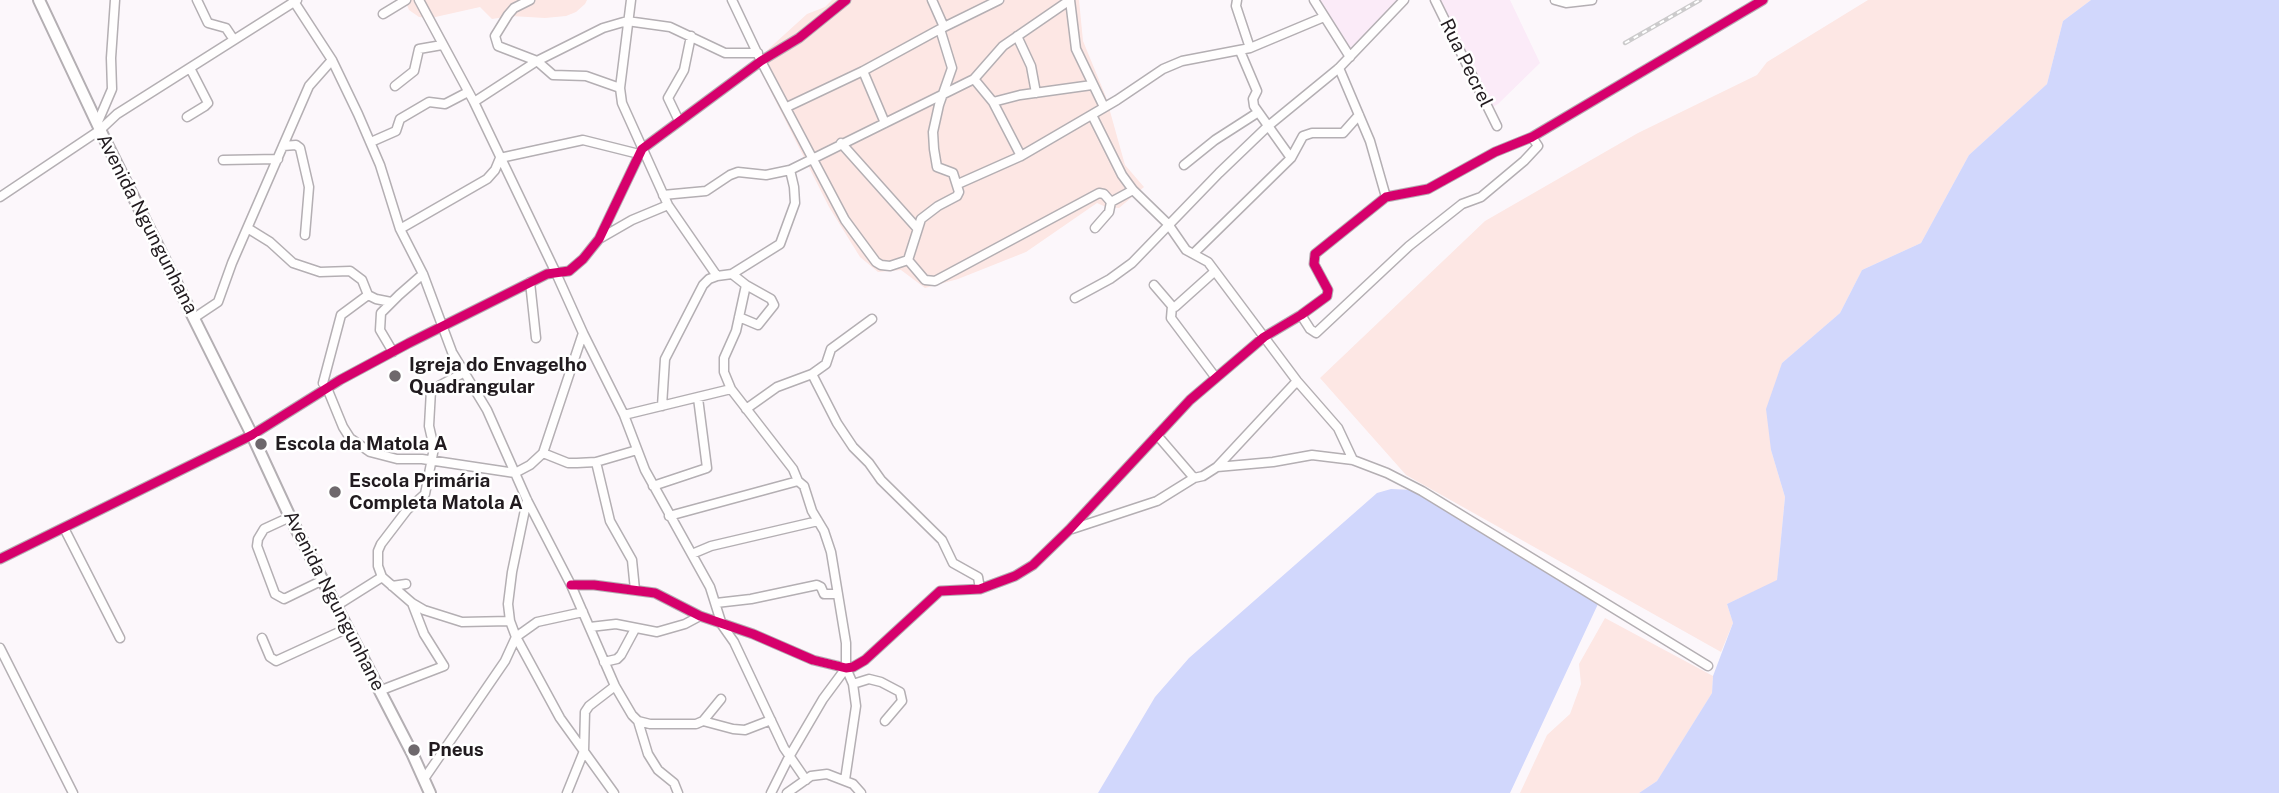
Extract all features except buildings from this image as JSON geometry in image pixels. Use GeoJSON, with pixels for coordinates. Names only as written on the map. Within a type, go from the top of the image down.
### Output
{"type":"FeatureCollection","features":[{"type":"Feature","properties":{"kind":"street","name":"Avenida Ngungunhana"},"geometry":{"type":"LineString","coordinates":[[39,0],[258,447]]}},
{"type":"Feature","properties":{"kind":"street"},"geometry":{"type":"LineString","coordinates":[[99,127],[112,89],[115,0]]}},
{"type":"Feature","properties":{"kind":"street"},"geometry":{"type":"LineString","coordinates":[[197,0],[208,23],[226,28],[234,40]]}},
{"type":"Feature","properties":{"kind":"street"},"geometry":{"type":"LineString","coordinates":[[383,14],[406,0]]}},
{"type":"Feature","properties":{"kind":"street"},"geometry":{"type":"LineString","coordinates":[[530,0],[514,8],[508,15],[495,36],[498,46],[537,61],[553,75],[586,76],[620,88]]}},
{"type":"Feature","properties":{"kind":"street"},"geometry":{"type":"LineString","coordinates":[[631,0],[620,88],[622,103],[641,151],[668,205],[717,276]]}},
{"type":"Feature","properties":{"kind":"street"},"geometry":{"type":"LineString","coordinates":[[732,0],[845,220],[876,262],[891,266],[908,260]]}},
{"type":"Feature","properties":{"kind":"street"},"geometry":{"type":"LineString","coordinates":[[0,559],[252,435],[325,386],[530,282],[547,274],[569,271],[599,239],[641,151],[730,86],[760,57],[799,38],[846,0]]}},
{"type":"Feature","properties":{"kind":"street"},"geometry":{"type":"LineString","coordinates":[[908,260],[921,219],[959,194],[953,173],[937,167],[934,149],[933,132],[953,65],[932,0]]}},
{"type":"Feature","properties":{"kind":"street"},"geometry":{"type":"LineString","coordinates":[[787,107],[863,71],[999,0]]}},
{"type":"Feature","properties":{"kind":"street"},"geometry":{"type":"LineString","coordinates":[[663,195],[706,191],[738,172],[766,176],[790,170],[974,79],[1003,46],[1070,0],[1076,49],[1104,107]]}},
{"type":"Feature","properties":{"kind":"street"},"geometry":{"type":"LineString","coordinates":[[1237,0],[1236,6],[1250,48]]}},
{"type":"Feature","properties":{"kind":"street"},"geometry":{"type":"LineString","coordinates":[[1314,0],[1350,57]]}},
{"type":"Feature","properties":{"kind":"street"},"geometry":{"type":"LineString","coordinates":[[1075,298],[1120,272],[1268,127],[1339,68],[1404,0]]}},
{"type":"Feature","properties":{"kind":"street","name":"Rua Pecrel"},"geometry":{"type":"LineString","coordinates":[[1435,0],[1497,126]]}},
{"type":"Feature","properties":{"kind":"street"},"geometry":{"type":"LineString","coordinates":[[1555,0],[1566,3],[1592,0]]}},
{"type":"Feature","properties":{"kind":"street"},"geometry":{"type":"LineString","coordinates":[[571,585],[655,593],[700,616],[754,634],[813,660],[846,668],[853,667],[865,660],[940,591],[980,589],[1025,570],[1069,530],[1190,400],[1264,337],[1301,315],[1328,294],[1314,264],[1315,254],[1386,197],[1436,186],[1496,152],[1532,137],[1763,0]]}},
{"type":"Feature","properties":{"kind":"street"},"geometry":{"type":"LineString","coordinates":[[0,197],[117,114],[295,1],[332,60],[371,142],[400,229],[422,274],[452,352],[487,410],[527,500],[571,585],[615,686],[638,720],[648,754],[658,770],[674,783],[678,793]]}},
{"type":"Feature","properties":{"kind":"street"},"geometry":{"type":"LineString","coordinates":[[422,1],[442,45],[474,102],[624,415],[653,486],[710,587],[722,625],[734,642],[789,757],[806,780]]}},
{"type":"Feature","properties":{"kind":"street"},"geometry":{"type":"LineString","coordinates":[[958,184],[1021,156],[1092,115],[1163,69],[1182,61],[1250,48],[1324,17]]}},
{"type":"Feature","properties":{"kind":"street"},"geometry":{"type":"LineString","coordinates":[[474,102],[537,61],[603,28],[627,21],[670,27],[724,53],[760,57]]}},
{"type":"Feature","properties":{"kind":"street"},"geometry":{"type":"LineString","coordinates":[[679,121],[668,98],[684,70],[691,36]]}},
{"type":"Feature","properties":{"kind":"street"},"geometry":{"type":"LineString","coordinates":[[1017,36],[1031,66],[1036,93]]}},
{"type":"Feature","properties":{"kind":"street"},"geometry":{"type":"LineString","coordinates":[[395,86],[414,71],[419,49],[442,45]]}},
{"type":"Feature","properties":{"kind":"street"},"geometry":{"type":"LineString","coordinates":[[1240,51],[1257,91],[1253,102],[1257,113],[1291,158]]}},
{"type":"Feature","properties":{"kind":"street"},"geometry":{"type":"LineString","coordinates":[[194,317],[218,302],[232,263],[309,86],[332,60]]}},
{"type":"Feature","properties":{"kind":"street"},"geometry":{"type":"LineString","coordinates":[[187,117],[208,103],[190,68]]}},
{"type":"Feature","properties":{"kind":"street"},"geometry":{"type":"LineString","coordinates":[[1339,68],[1374,151],[1386,197]]}},
{"type":"Feature","properties":{"kind":"street"},"geometry":{"type":"LineString","coordinates":[[863,71],[885,123]]}},
{"type":"Feature","properties":{"kind":"street"},"geometry":{"type":"LineString","coordinates":[[974,79],[993,102],[1021,156]]}},
{"type":"Feature","properties":{"kind":"street"},"geometry":{"type":"LineString","coordinates":[[993,102],[1092,85]]}},
{"type":"Feature","properties":{"kind":"street"},"geometry":{"type":"LineString","coordinates":[[371,142],[396,131],[400,119],[429,102],[445,104],[468,92]]}},
{"type":"Feature","properties":{"kind":"street"},"geometry":{"type":"LineString","coordinates":[[1185,165],[1215,140],[1257,113]]}},
{"type":"Feature","properties":{"kind":"street"},"geometry":{"type":"LineString","coordinates":[[1092,115],[1122,175],[1133,190],[1168,224],[1186,250],[1208,262],[1297,381],[1338,428],[1353,460]]}},
{"type":"Feature","properties":{"kind":"street"},"geometry":{"type":"LineString","coordinates":[[1194,253],[1291,158],[1303,136],[1319,132],[1343,133],[1359,115]]}},
{"type":"Feature","properties":{"kind":"street"},"geometry":{"type":"LineString","coordinates":[[1301,315],[1316,333],[1418,239],[1462,204],[1480,197],[1524,161],[1538,146],[1532,137]]}},
{"type":"Feature","properties":{"kind":"street"},"geometry":{"type":"LineString","coordinates":[[500,158],[583,140],[641,151]]}},
{"type":"Feature","properties":{"kind":"street"},"geometry":{"type":"LineString","coordinates":[[841,143],[917,228]]}},
{"type":"Feature","properties":{"kind":"street"},"geometry":{"type":"LineString","coordinates":[[283,146],[296,145],[300,148],[309,187],[305,235]]}},
{"type":"Feature","properties":{"kind":"street"},"geometry":{"type":"LineString","coordinates":[[400,229],[487,179],[500,158]]}},
{"type":"Feature","properties":{"kind":"street"},"geometry":{"type":"LineString","coordinates":[[223,160],[278,159]]}},
{"type":"Feature","properties":{"kind":"street"},"geometry":{"type":"LineString","coordinates":[[662,406],[664,369],[669,348],[684,327],[704,285],[709,279],[732,274],[780,244],[795,203],[790,170]]}},
{"type":"Feature","properties":{"kind":"street"},"geometry":{"type":"LineString","coordinates":[[1111,202],[1133,190]]}},
{"type":"Feature","properties":{"kind":"street"},"geometry":{"type":"LineString","coordinates":[[908,260],[926,280],[935,281],[1099,192],[1111,202]]}},
{"type":"Feature","properties":{"kind":"street"},"geometry":{"type":"LineString","coordinates":[[1095,228],[1109,212],[1111,202]]}},
{"type":"Feature","properties":{"kind":"street"},"geometry":{"type":"LineString","coordinates":[[599,239],[632,220],[668,205]]}},
{"type":"Feature","properties":{"kind":"street"},"geometry":{"type":"LineString","coordinates":[[248,229],[270,242],[293,263],[320,272],[350,271],[358,275],[368,295],[391,302]]}},
{"type":"Feature","properties":{"kind":"street"},"geometry":{"type":"LineString","coordinates":[[1172,306],[1178,306],[1214,272]]}},
{"type":"Feature","properties":{"kind":"street"},"geometry":{"type":"LineString","coordinates":[[393,352],[380,330],[382,313],[422,274]]}},
{"type":"Feature","properties":{"kind":"street"},"geometry":{"type":"LineString","coordinates":[[732,274],[771,299],[774,305],[758,326],[739,317]]}},
{"type":"Feature","properties":{"kind":"street"},"geometry":{"type":"LineString","coordinates":[[530,282],[536,338]]}},
{"type":"Feature","properties":{"kind":"street"},"geometry":{"type":"LineString","coordinates":[[746,285],[736,331],[724,358],[724,372],[731,389],[804,486],[831,552],[846,643],[846,668],[853,684],[856,712],[845,780]]}},
{"type":"Feature","properties":{"kind":"street"},"geometry":{"type":"LineString","coordinates":[[1154,285],[1172,306],[1171,318],[1216,378]]}},
{"type":"Feature","properties":{"kind":"street"},"geometry":{"type":"LineString","coordinates":[[368,295],[341,315],[325,386],[343,427],[360,447],[380,455],[515,473],[530,465],[543,453],[583,333]]}},
{"type":"Feature","properties":{"kind":"street"},"geometry":{"type":"LineString","coordinates":[[746,409],[777,387],[812,374],[825,364],[831,349],[872,318]]}},
{"type":"Feature","properties":{"kind":"street"},"geometry":{"type":"LineString","coordinates":[[463,373],[432,390],[429,426],[434,444],[425,494],[407,510],[378,551],[378,566],[382,578],[412,603],[447,619],[462,622],[510,621]]}},
{"type":"Feature","properties":{"kind":"street"},"geometry":{"type":"LineString","coordinates":[[812,374],[836,424],[853,447],[881,480],[942,540],[953,563],[978,577],[980,589]]}},
{"type":"Feature","properties":{"kind":"street"},"geometry":{"type":"LineString","coordinates":[[1069,530],[1157,501],[1217,467],[1297,381]]}},
{"type":"Feature","properties":{"kind":"street"},"geometry":{"type":"LineString","coordinates":[[624,415],[731,389]]}},
{"type":"Feature","properties":{"kind":"street"},"geometry":{"type":"LineString","coordinates":[[653,486],[707,468],[698,398]]}},
{"type":"Feature","properties":{"kind":"street"},"geometry":{"type":"LineString","coordinates":[[1157,435],[1194,478]]}},
{"type":"Feature","properties":{"kind":"street","name":"Avenida Ngungunhane"},"geometry":{"type":"LineString","coordinates":[[258,447],[290,517],[430,793]]}},
{"type":"Feature","properties":{"kind":"street"},"geometry":{"type":"LineString","coordinates":[[543,453],[568,463],[596,462],[637,450]]}},
{"type":"Feature","properties":{"kind":"street"},"geometry":{"type":"LineString","coordinates":[[1217,467],[1273,463],[1312,455],[1353,460],[1387,473],[1422,491],[1709,666]]}},
{"type":"Feature","properties":{"kind":"street"},"geometry":{"type":"LineString","coordinates":[[596,462],[610,521],[632,560],[635,590]]}},
{"type":"Feature","properties":{"kind":"street"},"geometry":{"type":"LineString","coordinates":[[669,516],[798,481]]}},
{"type":"Feature","properties":{"kind":"street"},"geometry":{"type":"LineString","coordinates":[[527,500],[512,572],[508,604],[510,621],[560,718],[614,793]]}},
{"type":"Feature","properties":{"kind":"street"},"geometry":{"type":"LineString","coordinates":[[290,517],[264,530],[258,539],[257,546],[275,594],[285,599],[323,580]]}},
{"type":"Feature","properties":{"kind":"street"},"geometry":{"type":"LineString","coordinates":[[692,554],[711,546],[818,521]]}},
{"type":"Feature","properties":{"kind":"street"},"geometry":{"type":"LineString","coordinates":[[65,528],[120,638]]}},
{"type":"Feature","properties":{"kind":"street"},"geometry":{"type":"LineString","coordinates":[[335,606],[382,578]]}},
{"type":"Feature","properties":{"kind":"street"},"geometry":{"type":"LineString","coordinates":[[392,586],[406,584]]}},
{"type":"Feature","properties":{"kind":"street"},"geometry":{"type":"LineString","coordinates":[[716,603],[751,599],[817,585],[824,594],[838,594]]}},
{"type":"Feature","properties":{"kind":"street"},"geometry":{"type":"LineString","coordinates":[[379,691],[444,666],[424,634],[412,603]]}},
{"type":"Feature","properties":{"kind":"street"},"geometry":{"type":"LineString","coordinates":[[424,779],[505,661],[516,637],[537,622],[583,612]]}},
{"type":"Feature","properties":{"kind":"street"},"geometry":{"type":"LineString","coordinates":[[590,627],[608,624],[657,632],[685,624],[700,616]]}},
{"type":"Feature","properties":{"kind":"street"},"geometry":{"type":"LineString","coordinates":[[262,638],[271,657],[276,661],[348,628]]}},
{"type":"Feature","properties":{"kind":"street"},"geometry":{"type":"LineString","coordinates":[[604,662],[617,659],[621,655],[635,629]]}},
{"type":"Feature","properties":{"kind":"street"},"geometry":{"type":"LineString","coordinates":[[0,648],[73,793]]}},
{"type":"Feature","properties":{"kind":"street"},"geometry":{"type":"LineString","coordinates":[[771,793],[823,699],[846,668]]}},
{"type":"Feature","properties":{"kind":"street"},"geometry":{"type":"LineString","coordinates":[[853,684],[869,679],[900,692],[902,701],[886,721]]}},
{"type":"Feature","properties":{"kind":"street"},"geometry":{"type":"LineString","coordinates":[[567,793],[584,751],[585,712],[615,686]]}},
{"type":"Feature","properties":{"kind":"street"},"geometry":{"type":"LineString","coordinates":[[638,720],[662,724],[696,724],[703,721],[721,699]]}},
{"type":"Feature","properties":{"kind":"street"},"geometry":{"type":"LineString","coordinates":[[703,721],[727,729],[745,730],[771,720]]}},
{"type":"Feature","properties":{"kind":"street"},"geometry":{"type":"LineString","coordinates":[[787,793],[806,780],[827,774],[853,784],[862,793]]}},
{"type":"Feature","properties":{"kind":"shaded area"},"geometry":{"type":"Polygon","coordinates":[[[405,0],[587,0],[576,12],[566,16],[511,16],[492,19],[480,7],[431,18],[419,17],[409,10],[405,0]]]}},
{"type":"Feature","properties":{"kind":"shaded area"},"geometry":{"type":"Polygon","coordinates":[[[832,0],[1079,0],[1083,41],[1106,97],[1125,165],[1144,187],[1119,208],[1097,203],[1026,252],[958,279],[925,288],[901,270],[878,272],[860,257],[829,207],[760,70],[763,54],[807,14],[825,7],[832,0]]]}},
{"type":"Feature","properties":{"kind":"shaded area"},"geometry":{"type":"Polygon","coordinates":[[[1317,0],[1402,0],[1351,55],[1317,0]]]}},
{"type":"Feature","properties":{"kind":"shaded area"},"geometry":{"type":"Polygon","coordinates":[[[1433,0],[1510,0],[1540,63],[1498,104],[1489,109],[1433,0]]]}},
{"type":"Feature","properties":{"kind":"shaded area"},"geometry":{"type":"Polygon","coordinates":[[[1868,0],[2091,0],[2063,21],[2047,84],[1969,155],[1921,243],[1862,270],[1840,313],[1782,363],[1771,450],[1785,497],[1777,581],[1727,604],[1733,623],[1721,652],[1406,475],[1320,378],[1485,221],[1638,133],[1757,75],[1767,62],[1868,0]]]}},
{"type":"Feature","properties":{"kind":"shaded area"},"geometry":{"type":"Polygon","coordinates":[[[1605,618],[1713,676],[1712,693],[1657,781],[1639,793],[1520,793],[1547,735],[1570,714],[1581,684],[1579,664],[1605,618]]]}},
{"type":"Feature","properties":{"kind":"water"},"geometry":{"type":"Polygon","coordinates":[[[2091,0],[2279,0],[2279,793],[1639,793],[1657,781],[1712,693],[1713,676],[1733,623],[1727,604],[1777,580],[1785,497],[1771,450],[1766,409],[1782,363],[1840,313],[1862,270],[1921,243],[1969,155],[2047,84],[2063,21],[2091,0]]]}},
{"type":"Feature","properties":{"kind":"water"},"geometry":{"type":"Polygon","coordinates":[[[1391,489],[1414,490],[1434,500],[1598,604],[1510,793],[1098,793],[1155,697],[1189,658],[1377,493],[1391,489]]]}},
{"type":"Feature","properties":{"kind":"railway"},"geometry":{"type":"LineString","coordinates":[[1625,43],[1700,0]]}},
{"type":"Feature","properties":{"kind":"railway"},"geometry":{"type":"LineString","coordinates":[[1564,117],[1765,0]]}},
{"type":"Feature","properties":{"kind":"cycle path"},"geometry":{"type":"LineString","coordinates":[[0,559],[252,435],[340,380],[409,343],[547,274],[569,271],[599,239],[642,149],[761,61],[799,38],[846,0]]}},
{"type":"Feature","properties":{"kind":"cycle path"},"geometry":{"type":"LineString","coordinates":[[571,585],[594,585],[655,593],[700,616],[753,634],[813,660],[846,668],[853,667],[865,660],[940,591],[980,589],[1015,576],[1033,565],[1190,400],[1264,337],[1327,296],[1328,290],[1314,264],[1315,254],[1386,197],[1428,189],[1495,152],[1532,137],[1763,0]]}},
{"type":"Feature","properties":{"kind":"place","name":"Igreja do Envagelho Quadrangular"},"geometry":{"type":"Point","coordinates":[395,376]}},
{"type":"Feature","properties":{"kind":"place","name":"Escola da Matola A"},"geometry":{"type":"Point","coordinates":[261,444]}},
{"type":"Feature","properties":{"kind":"place","name":"Escola Primária Completa Matola A"},"geometry":{"type":"Point","coordinates":[335,492]}},
{"type":"Feature","properties":{"kind":"place","name":"Pneus"},"geometry":{"type":"Point","coordinates":[414,750]}}]}
